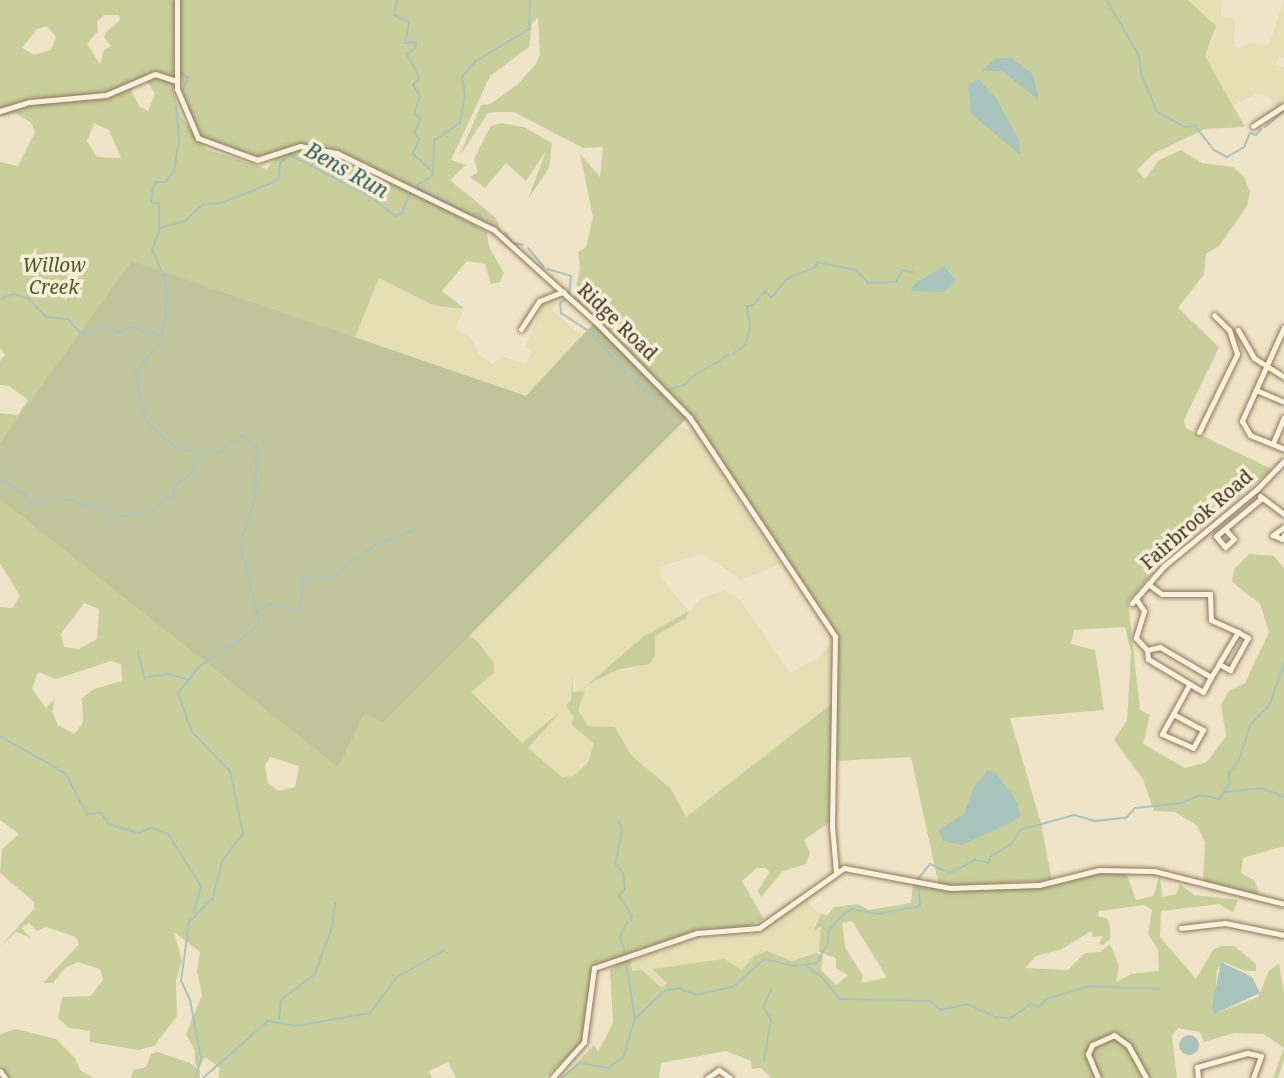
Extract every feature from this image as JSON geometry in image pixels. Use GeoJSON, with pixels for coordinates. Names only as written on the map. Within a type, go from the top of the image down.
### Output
{"type":"FeatureCollection","features":[{"type":"Feature","properties":{"kind":"street","name":"Ridge Road"},"geometry":{"type":"LineString","coordinates":[[176,3],[176,81],[192,129],[209,144],[257,160],[300,146],[332,151],[500,234],[686,412],[727,467],[784,564],[834,632],[836,872]]}},
{"type":"Feature","properties":{"kind":"street"},"geometry":{"type":"LineString","coordinates":[[0,111],[30,102],[106,95],[155,74],[176,81]]}},
{"type":"Feature","properties":{"kind":"street"},"geometry":{"type":"LineString","coordinates":[[1253,126],[1284,106]]}},
{"type":"Feature","properties":{"kind":"street"},"geometry":{"type":"LineString","coordinates":[[521,329],[539,301],[563,292]]}},
{"type":"Feature","properties":{"kind":"street"},"geometry":{"type":"LineString","coordinates":[[1214,314],[1226,326],[1237,350]]}},
{"type":"Feature","properties":{"kind":"street"},"geometry":{"type":"LineString","coordinates":[[1284,327],[1242,425],[1250,435],[1284,449]]}},
{"type":"Feature","properties":{"kind":"street"},"geometry":{"type":"LineString","coordinates":[[1238,330],[1244,346],[1266,367],[1284,376]]}},
{"type":"Feature","properties":{"kind":"street"},"geometry":{"type":"LineString","coordinates":[[1199,432],[1237,350],[1244,346]]}},
{"type":"Feature","properties":{"kind":"street"},"geometry":{"type":"LineString","coordinates":[[1256,390],[1284,402]]}},
{"type":"Feature","properties":{"kind":"street"},"geometry":{"type":"LineString","coordinates":[[1273,443],[1284,417]]}},
{"type":"Feature","properties":{"kind":"street","name":"Fairbrook Road"},"geometry":{"type":"LineString","coordinates":[[1147,650],[1136,638],[1144,611],[1134,601],[1148,584],[1256,491],[1284,461]]}},
{"type":"Feature","properties":{"kind":"street"},"geometry":{"type":"LineString","coordinates":[[1256,491],[1284,514]]}},
{"type":"Feature","properties":{"kind":"street"},"geometry":{"type":"LineString","coordinates":[[1225,529],[1262,498]]}},
{"type":"Feature","properties":{"kind":"street"},"geometry":{"type":"LineString","coordinates":[[1284,527],[1273,535],[1282,539],[1284,534]]}},
{"type":"Feature","properties":{"kind":"street"},"geometry":{"type":"LineString","coordinates":[[1148,584],[1162,594],[1210,594],[1211,621],[1248,638],[1230,670],[1219,664]]}},
{"type":"Feature","properties":{"kind":"street"},"geometry":{"type":"LineString","coordinates":[[1211,677],[1160,647],[1147,650],[1150,661],[1203,692],[1238,632]]}},
{"type":"Feature","properties":{"kind":"street"},"geometry":{"type":"LineString","coordinates":[[1173,714],[1203,730],[1193,748],[1162,734],[1173,714],[1189,685]]}},
{"type":"Feature","properties":{"kind":"street"},"geometry":{"type":"LineString","coordinates":[[551,1078],[584,1042],[594,968],[697,933],[759,928],[836,872],[854,868],[950,888],[1026,886],[1099,870],[1154,871],[1284,904]]}},
{"type":"Feature","properties":{"kind":"street"},"geometry":{"type":"LineString","coordinates":[[1181,928],[1237,924],[1284,934]]}},
{"type":"Feature","properties":{"kind":"street"},"geometry":{"type":"LineString","coordinates":[[1098,1078],[1089,1062],[1092,1045],[1114,1035],[1128,1045],[1146,1078]]}},
{"type":"Feature","properties":{"kind":"street"},"geometry":{"type":"LineString","coordinates":[[1198,1078],[1198,1067],[1247,1053],[1261,1056],[1253,1078]]}},
{"type":"Feature","properties":{"kind":"street"},"geometry":{"type":"LineString","coordinates":[[707,1078],[719,1070],[730,1078]]}},
{"type":"Feature","properties":{"kind":"street"},"geometry":{"type":"LineString","coordinates":[[0,1071],[5,1078]]}},
{"type":"Feature","properties":{"kind":"shaded area"},"geometry":{"type":"Polygon","coordinates":[[[1188,0],[1222,0],[1221,16],[1235,20],[1234,45],[1238,48],[1251,43],[1269,45],[1284,0],[1284,58],[1279,57],[1275,65],[1284,67],[1284,104],[1277,108],[1269,97],[1258,93],[1234,105],[1205,56],[1216,34],[1212,22],[1188,0]]]}},
{"type":"Feature","properties":{"kind":"shaded area"},"geometry":{"type":"Polygon","coordinates":[[[379,278],[433,305],[464,308],[455,329],[470,336],[480,356],[493,364],[502,356],[526,364],[532,351],[525,347],[544,302],[555,297],[563,296],[552,310],[582,336],[527,396],[355,338],[379,278]]]}},
{"type":"Feature","properties":{"kind":"shaded area"},"geometry":{"type":"Polygon","coordinates":[[[678,426],[694,430],[780,564],[742,580],[702,554],[659,567],[660,577],[689,611],[643,637],[588,684],[617,670],[631,670],[655,656],[655,636],[686,618],[697,601],[724,590],[740,600],[790,673],[818,658],[831,644],[834,648],[833,703],[686,817],[671,789],[631,756],[615,727],[588,726],[578,710],[573,668],[570,709],[581,734],[594,744],[594,751],[573,776],[558,777],[527,748],[558,711],[522,744],[470,692],[483,682],[478,642],[467,635],[678,426]]]}},
{"type":"Feature","properties":{"kind":"shaded area"},"geometry":{"type":"Polygon","coordinates":[[[804,899],[820,914],[814,926],[824,931],[819,952],[806,958],[792,961],[761,954],[742,970],[653,969],[668,983],[662,988],[643,970],[632,971],[633,960],[679,944],[756,934],[804,899]]]}},
{"type":"Feature","properties":{"kind":"green space","name":"Willow Creek"},"geometry":{"type":"Polygon","coordinates":[[[0,0],[174,0],[173,92],[181,117],[206,149],[267,169],[277,158],[295,150],[317,151],[420,195],[487,232],[489,247],[504,273],[500,282],[491,284],[485,264],[467,261],[442,291],[464,308],[453,308],[433,305],[379,278],[355,338],[526,396],[582,336],[461,638],[467,635],[478,642],[494,663],[494,673],[471,692],[522,743],[562,710],[528,748],[562,777],[573,776],[588,762],[594,744],[571,724],[574,718],[566,706],[571,700],[573,668],[573,692],[585,691],[578,710],[588,726],[615,727],[631,755],[671,789],[686,817],[833,703],[830,822],[804,840],[810,852],[806,864],[783,871],[761,897],[758,891],[769,872],[766,868],[757,868],[742,881],[764,919],[746,928],[698,930],[593,966],[582,1043],[545,1078],[456,1078],[448,1062],[429,1071],[432,1078],[218,1078],[220,1068],[205,1057],[199,1067],[195,1064],[195,1051],[186,1034],[202,995],[197,971],[200,952],[174,932],[182,960],[176,981],[177,1016],[154,1046],[138,1050],[90,1042],[90,1031],[69,1028],[58,1018],[62,997],[91,996],[103,980],[100,969],[78,962],[65,968],[53,983],[43,983],[79,944],[76,937],[46,927],[37,931],[29,923],[21,928],[31,938],[16,932],[0,947],[34,909],[34,902],[0,873],[2,849],[19,834],[0,820],[0,607],[12,608],[20,596],[0,563],[0,413],[18,415],[28,400],[9,386],[0,385],[0,361],[5,355],[0,348],[0,162],[18,166],[35,132],[31,123],[15,113],[0,117],[0,0]],[[104,15],[97,21],[98,31],[87,44],[100,64],[104,50],[111,46],[104,37],[106,32],[120,20],[119,15],[104,15]],[[47,26],[37,29],[22,48],[34,55],[51,50],[56,37],[47,26]],[[147,81],[137,83],[131,91],[140,107],[148,111],[155,94],[147,81]],[[94,123],[87,141],[97,157],[121,158],[109,130],[94,123]],[[84,603],[61,634],[64,647],[79,649],[97,639],[99,609],[84,603]],[[111,661],[56,679],[38,672],[32,689],[46,708],[55,698],[52,712],[58,725],[74,734],[83,723],[82,698],[94,689],[122,681],[121,664],[111,661]],[[270,757],[265,766],[268,783],[278,791],[295,787],[299,766],[270,757]]]}},
{"type":"Feature","properties":{"kind":"green space"},"geometry":{"type":"Polygon","coordinates":[[[180,0],[1188,0],[1216,26],[1205,56],[1245,127],[1205,129],[1153,154],[1137,170],[1145,179],[1159,160],[1181,150],[1202,163],[1233,167],[1244,177],[1250,192],[1247,206],[1219,246],[1206,254],[1204,274],[1178,308],[1219,347],[1184,420],[1186,428],[1272,469],[1170,554],[1128,601],[1140,710],[1150,715],[1143,744],[1185,768],[1207,762],[1226,736],[1221,705],[1229,691],[1245,683],[1269,632],[1260,604],[1232,582],[1234,569],[1249,554],[1274,556],[1284,568],[1284,846],[1243,858],[1241,873],[1255,881],[1259,895],[1203,882],[1205,842],[1197,826],[1175,812],[1154,811],[1143,779],[1114,740],[1127,720],[1131,652],[1125,627],[1074,630],[1071,644],[1095,650],[1104,710],[1010,718],[1041,823],[1052,881],[939,886],[911,757],[835,761],[838,643],[834,629],[692,417],[574,299],[580,268],[578,252],[586,247],[593,217],[580,154],[600,177],[603,147],[583,148],[514,112],[495,112],[488,113],[459,157],[481,105],[490,104],[517,85],[535,65],[540,55],[538,18],[532,23],[529,47],[490,76],[451,160],[466,165],[450,180],[496,218],[501,232],[340,152],[293,145],[263,158],[203,138],[187,113],[179,64],[180,0]]]}},
{"type":"Feature","properties":{"kind":"green space"},"geometry":{"type":"Polygon","coordinates":[[[501,123],[524,127],[552,143],[549,168],[528,199],[546,151],[526,181],[506,163],[485,188],[470,177],[478,172],[474,159],[491,126],[501,123]]]}},
{"type":"Feature","properties":{"kind":"green space"},"geometry":{"type":"Polygon","coordinates":[[[132,261],[526,396],[594,323],[688,417],[383,722],[364,714],[338,767],[0,499],[0,443],[132,261]]]}},
{"type":"Feature","properties":{"kind":"green space"},"geometry":{"type":"Polygon","coordinates":[[[689,611],[686,618],[655,636],[655,656],[649,664],[617,670],[587,685],[643,637],[689,611]]]}},
{"type":"Feature","properties":{"kind":"green space"},"geometry":{"type":"Polygon","coordinates":[[[1091,872],[1126,872],[1136,900],[1153,896],[1160,875],[1162,897],[1176,894],[1180,884],[1194,895],[1238,900],[1233,912],[1219,904],[1161,911],[1160,937],[1196,979],[1213,950],[1221,946],[1234,946],[1256,964],[1256,971],[1245,971],[1224,962],[1217,970],[1214,1014],[1258,997],[1269,971],[1279,963],[1284,993],[1284,1048],[1264,1034],[1234,1033],[1204,1042],[1200,1032],[1178,1028],[1172,1036],[1177,1078],[771,1078],[761,1068],[752,1069],[751,1061],[726,1051],[661,1063],[659,1078],[562,1078],[594,1045],[598,1051],[608,1033],[613,1022],[610,970],[622,960],[631,957],[632,971],[642,970],[662,988],[667,983],[652,969],[724,959],[742,970],[754,956],[767,951],[792,961],[817,953],[823,956],[821,970],[836,985],[848,975],[836,968],[836,958],[819,952],[821,926],[813,932],[821,913],[827,916],[834,907],[858,904],[869,910],[911,903],[913,883],[935,888],[1028,887],[1091,872]],[[1144,905],[1099,911],[1098,916],[1108,919],[1110,928],[1110,939],[1103,945],[1099,944],[1103,936],[1093,937],[1091,931],[1062,949],[1036,956],[1025,968],[1068,970],[1085,953],[1100,952],[1110,944],[1119,966],[1116,982],[1131,974],[1159,971],[1158,950],[1148,934],[1152,910],[1144,905]],[[852,921],[842,923],[845,947],[863,976],[861,983],[885,978],[886,976],[852,921]]]}},
{"type":"Feature","properties":{"kind":"green space"},"geometry":{"type":"Polygon","coordinates":[[[16,1029],[56,1039],[75,1058],[80,1070],[93,1078],[8,1078],[0,1066],[0,1034],[16,1029]]]}},
{"type":"Feature","properties":{"kind":"green space"},"geometry":{"type":"Polygon","coordinates":[[[1284,1048],[1284,1059],[1278,1078],[1273,1078],[1284,1048]]]}},
{"type":"Feature","properties":{"kind":"green space"},"geometry":{"type":"Polygon","coordinates":[[[158,1052],[190,1063],[200,1070],[200,1078],[131,1078],[133,1070],[146,1067],[151,1054],[158,1052]]]}},
{"type":"Feature","properties":{"kind":"water"},"geometry":{"type":"Polygon","coordinates":[[[1011,58],[1033,74],[1039,100],[1002,71],[982,71],[995,59],[1011,58]]]}},
{"type":"Feature","properties":{"kind":"water"},"geometry":{"type":"Polygon","coordinates":[[[979,79],[997,100],[1019,140],[1020,155],[971,114],[968,85],[979,79]]]}},
{"type":"Feature","properties":{"kind":"water"},"geometry":{"type":"Polygon","coordinates":[[[944,266],[956,280],[945,292],[911,291],[913,285],[944,266]]]}},
{"type":"Feature","properties":{"kind":"water"},"geometry":{"type":"Polygon","coordinates":[[[987,771],[995,772],[1018,803],[1020,818],[962,845],[943,841],[939,830],[964,814],[974,787],[987,771]]]}},
{"type":"Feature","properties":{"kind":"water"},"geometry":{"type":"Polygon","coordinates":[[[1221,962],[1252,977],[1260,993],[1214,1014],[1212,1006],[1221,962]]]}},
{"type":"Feature","properties":{"kind":"water"},"geometry":{"type":"Polygon","coordinates":[[[1189,1035],[1196,1038],[1199,1045],[1196,1052],[1189,1055],[1182,1052],[1179,1045],[1182,1038],[1189,1035]]]}},
{"type":"Feature","properties":{"kind":"waterway"},"geometry":{"type":"LineString","coordinates":[[397,0],[394,15],[409,22],[405,43],[416,42],[415,49],[407,54],[419,78],[413,85],[420,96],[414,114],[421,119],[414,132],[419,139],[413,154],[433,172]]}},
{"type":"Feature","properties":{"kind":"waterway","name":"Bens Run"},"geometry":{"type":"LineString","coordinates":[[414,187],[433,175],[434,141],[460,123],[465,96],[462,77],[476,61],[529,29],[530,0]]}},
{"type":"Feature","properties":{"kind":"waterway"},"geometry":{"type":"LineString","coordinates":[[1107,0],[1139,56],[1141,73],[1157,112],[1185,127],[1195,126],[1214,150],[1227,157],[1244,147],[1250,133],[1256,135],[1261,129]]}},
{"type":"Feature","properties":{"kind":"waterway"},"geometry":{"type":"LineString","coordinates":[[180,72],[188,78],[182,92]]}},
{"type":"Feature","properties":{"kind":"waterway"},"geometry":{"type":"LineString","coordinates":[[159,226],[159,204],[151,202],[155,182],[166,182],[174,170],[179,141],[176,106]]}},
{"type":"Feature","properties":{"kind":"waterway"},"geometry":{"type":"LineString","coordinates":[[1265,127],[1284,111]]}},
{"type":"Feature","properties":{"kind":"waterway","name":"Bens Run"},"geometry":{"type":"LineString","coordinates":[[195,1078],[201,1058],[190,1000],[181,981],[189,922],[213,898],[222,861],[243,833],[230,771],[192,732],[178,693],[200,666],[244,637],[259,622],[240,544],[255,499],[257,446],[243,436],[218,452],[204,455],[172,445],[146,420],[135,372],[162,341],[167,299],[166,281],[152,250],[160,228],[185,221],[203,204],[221,203],[272,183],[279,178],[280,163],[290,155],[370,196],[395,216],[402,213],[411,192]]}},
{"type":"Feature","properties":{"kind":"waterway"},"geometry":{"type":"LineString","coordinates":[[415,187],[470,215],[479,213],[485,223]]}},
{"type":"Feature","properties":{"kind":"waterway"},"geometry":{"type":"LineString","coordinates":[[505,233],[513,243],[523,245]]}},
{"type":"Feature","properties":{"kind":"waterway"},"geometry":{"type":"LineString","coordinates":[[528,248],[544,267]]}},
{"type":"Feature","properties":{"kind":"waterway"},"geometry":{"type":"LineString","coordinates":[[733,354],[745,345],[750,328],[747,306],[754,305],[765,291],[771,298],[787,279],[815,267],[817,262],[856,270],[868,283],[896,282],[902,270],[913,272]]}},
{"type":"Feature","properties":{"kind":"waterway"},"geometry":{"type":"LineString","coordinates":[[547,269],[571,276],[569,294]]}},
{"type":"Feature","properties":{"kind":"waterway"},"geometry":{"type":"LineString","coordinates":[[0,299],[13,294],[29,299],[46,317],[68,319],[80,333],[106,328],[120,332],[131,327],[161,336]]}},
{"type":"Feature","properties":{"kind":"waterway"},"geometry":{"type":"LineString","coordinates":[[566,299],[560,303],[561,313],[590,332],[626,373]]}},
{"type":"Feature","properties":{"kind":"waterway"},"geometry":{"type":"LineString","coordinates":[[666,391],[686,384],[690,378],[729,355]]}},
{"type":"Feature","properties":{"kind":"waterway"},"geometry":{"type":"LineString","coordinates":[[629,376],[651,395],[663,395]]}},
{"type":"Feature","properties":{"kind":"waterway"},"geometry":{"type":"LineString","coordinates":[[0,478],[25,494],[27,502],[72,500],[88,507],[101,506],[113,518],[148,512],[174,495],[173,487],[194,471],[193,466],[203,456]]}},
{"type":"Feature","properties":{"kind":"waterway"},"geometry":{"type":"LineString","coordinates":[[259,611],[270,604],[299,610],[304,578],[333,577],[375,545],[414,530]]}},
{"type":"Feature","properties":{"kind":"waterway"},"geometry":{"type":"LineString","coordinates":[[138,651],[144,678],[167,674],[186,679]]}},
{"type":"Feature","properties":{"kind":"waterway"},"geometry":{"type":"LineString","coordinates":[[918,879],[930,864],[950,873],[975,860],[989,863],[990,857],[1011,844],[1020,830],[1074,815],[1095,821],[1126,818],[1135,808],[1182,803],[1199,795],[1219,799],[1230,783],[1229,773],[1239,760],[1251,724],[1270,704],[1284,663]]}},
{"type":"Feature","properties":{"kind":"waterway"},"geometry":{"type":"LineString","coordinates":[[0,736],[65,773],[87,814],[101,813],[109,824],[139,833],[151,828],[168,834],[201,886],[194,912]]}},
{"type":"Feature","properties":{"kind":"waterway"},"geometry":{"type":"LineString","coordinates":[[1225,792],[1262,788],[1284,797]]}},
{"type":"Feature","properties":{"kind":"waterway"},"geometry":{"type":"LineString","coordinates":[[619,821],[622,831],[615,863],[623,873],[625,889],[619,896],[632,916],[630,921]]}},
{"type":"Feature","properties":{"kind":"waterway"},"geometry":{"type":"LineString","coordinates":[[561,1078],[580,1063],[608,1068],[623,1058],[635,1019],[664,991],[678,988],[696,995],[734,986],[765,959],[796,966],[817,963],[828,943],[829,930],[843,914],[853,909],[878,914],[920,906],[918,884]]}},
{"type":"Feature","properties":{"kind":"waterway"},"geometry":{"type":"LineString","coordinates":[[279,1019],[281,1000],[315,974],[332,927],[335,903]]}},
{"type":"Feature","properties":{"kind":"waterway"},"geometry":{"type":"LineString","coordinates":[[625,953],[620,937],[627,922]]}},
{"type":"Feature","properties":{"kind":"waterway"},"geometry":{"type":"LineString","coordinates":[[203,1078],[268,1021],[296,1026],[370,1013],[397,977],[445,950]]}},
{"type":"Feature","properties":{"kind":"waterway"},"geometry":{"type":"LineString","coordinates":[[626,961],[635,1019]]}},
{"type":"Feature","properties":{"kind":"waterway"},"geometry":{"type":"LineString","coordinates":[[805,965],[822,977],[839,999],[930,1001],[941,1010],[967,1004],[995,1017],[1011,1018],[1031,1004],[1039,1007],[1046,999],[1090,986],[1159,989]]}},
{"type":"Feature","properties":{"kind":"waterway"},"geometry":{"type":"LineString","coordinates":[[764,1061],[771,1020],[763,1007],[771,990]]}}]}
